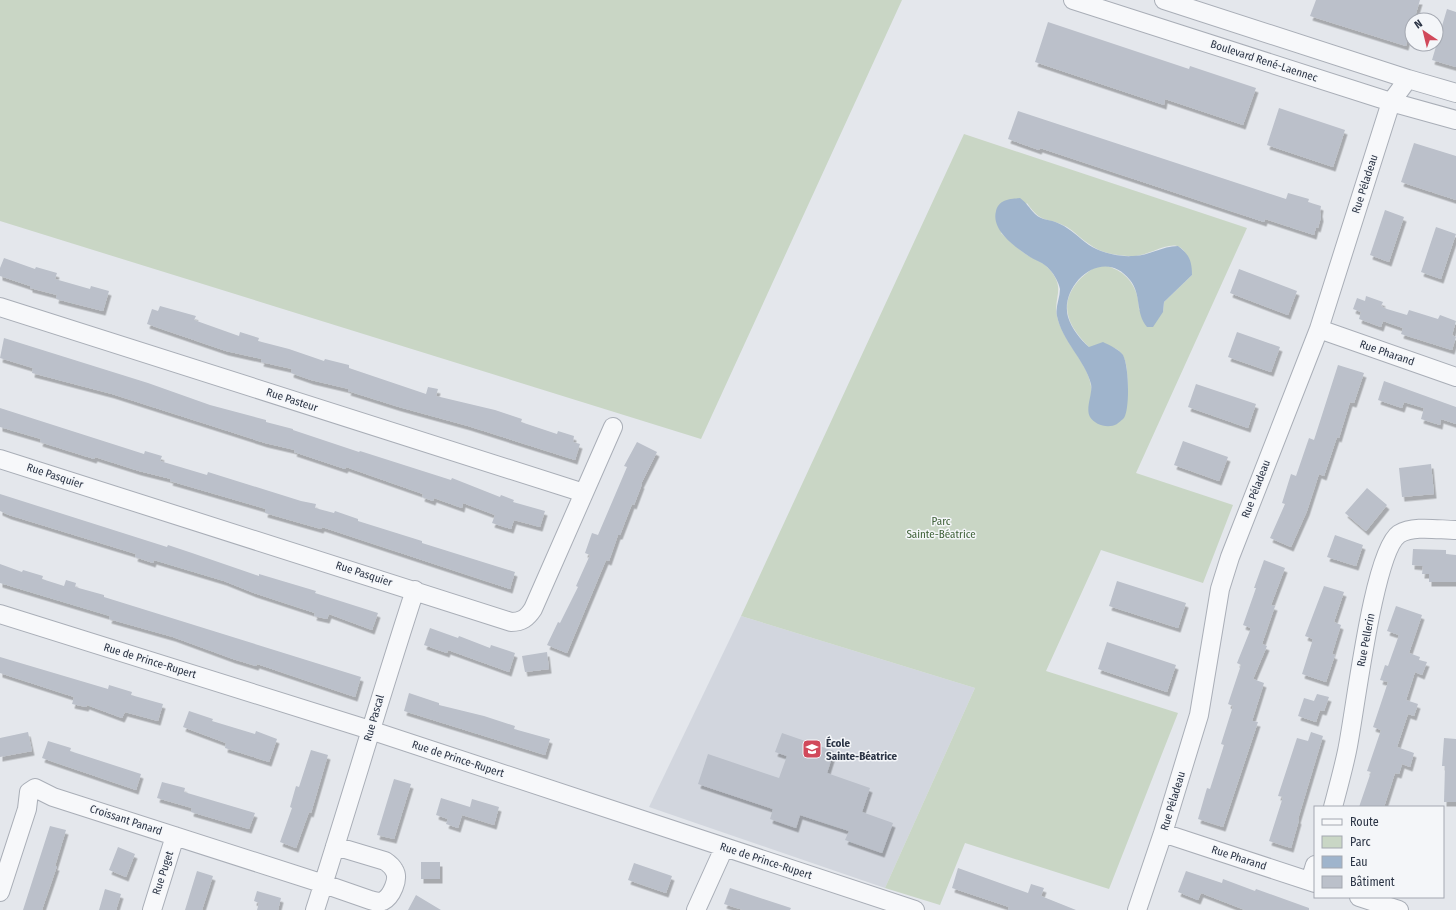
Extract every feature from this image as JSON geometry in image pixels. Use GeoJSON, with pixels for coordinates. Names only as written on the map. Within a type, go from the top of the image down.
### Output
{"type":"FeatureCollection","features":[{"type":"Feature","properties":{"kind":"street","name":"Boulevard René-Laennec"},"geometry":{"type":"LineString","coordinates":[[1073,0],[1391,102],[1456,120]]}},
{"type":"Feature","properties":{"kind":"street"},"geometry":{"type":"LineString","coordinates":[[1164,0],[1408,79],[1456,93]]}},
{"type":"Feature","properties":{"kind":"street","name":"Rue Péladeau"},"geometry":{"type":"LineString","coordinates":[[1137,910],[1164,833],[1199,715],[1220,589],[1230,558],[1319,329],[1391,102],[1408,79]]}},
{"type":"Feature","properties":{"kind":"street","name":"Rue Pasteur"},"geometry":{"type":"LineString","coordinates":[[0,307],[584,493]]}},
{"type":"Feature","properties":{"kind":"street","name":"Rue Pharand"},"geometry":{"type":"LineString","coordinates":[[1319,329],[1456,377]]}},
{"type":"Feature","properties":{"kind":"street","name":"Rue Pasquier"},"geometry":{"type":"LineString","coordinates":[[0,459],[415,590],[511,622],[520,622],[527,617],[533,609],[613,427]]}},
{"type":"Feature","properties":{"kind":"street","name":"Rue Pellerin"},"geometry":{"type":"LineString","coordinates":[[1333,806],[1347,750],[1365,639],[1385,558],[1398,535],[1408,530],[1456,530]]}},
{"type":"Feature","properties":{"kind":"street","name":"Rue Pascal"},"geometry":{"type":"LineString","coordinates":[[315,910],[415,590]]}},
{"type":"Feature","properties":{"kind":"street","name":"Rue de Prince-Rupert"},"geometry":{"type":"LineString","coordinates":[[0,614],[370,730],[915,910]]}},
{"type":"Feature","properties":{"kind":"street","name":"Croissant Panard"},"geometry":{"type":"LineString","coordinates":[[0,892],[26,809],[29,792],[35,788],[53,797],[324,884]]}},
{"type":"Feature","properties":{"kind":"street","name":"Rue Pharand"},"geometry":{"type":"LineString","coordinates":[[1164,833],[1313,876]]}},
{"type":"Feature","properties":{"kind":"street","name":"Rue Puget"},"geometry":{"type":"LineString","coordinates":[[152,910],[175,836]]}},
{"type":"Feature","properties":{"kind":"street"},"geometry":{"type":"LineString","coordinates":[[324,884],[378,902],[389,896],[396,882],[394,870],[384,861],[335,846]]}},
{"type":"Feature","properties":{"kind":"street"},"geometry":{"type":"LineString","coordinates":[[696,910],[724,848]]}},
{"type":"Feature","properties":{"kind":"street"},"geometry":{"type":"LineString","coordinates":[[1362,898],[1399,910]]}},
{"type":"Feature","properties":{"kind":"shaded area","name":"École Sainte-Béatrice"},"geometry":{"type":"Polygon","coordinates":[[[741,616],[975,688],[885,888],[649,807],[741,616]]]}},
{"type":"Feature","properties":{"kind":"green space"},"geometry":{"type":"Polygon","coordinates":[[[0,0],[902,0],[701,439],[0,221],[0,0]]]}},
{"type":"Feature","properties":{"kind":"green space","name":"Parc Sainte-Béatrice"},"geometry":{"type":"Polygon","coordinates":[[[964,134],[1247,228],[1136,473],[1233,505],[1203,583],[1101,550],[1046,671],[1178,713],[1109,889],[965,843],[940,905],[885,888],[975,688],[741,616],[964,134]],[[1027,203],[1001,233],[1024,253],[1045,265],[1055,277],[1058,288],[1056,309],[1060,327],[1089,378],[1092,389],[1091,400],[1128,388],[1126,364],[1121,353],[1117,349],[1111,347],[1089,347],[1075,330],[1070,322],[1068,314],[1067,305],[1069,296],[1081,278],[1093,268],[1104,265],[1122,273],[1131,282],[1138,298],[1139,310],[1163,312],[1164,302],[1192,275],[1186,254],[1177,246],[1167,246],[1137,256],[1121,255],[1098,250],[1067,227],[1041,218],[1027,203]]]}},
{"type":"Feature","properties":{"kind":"water"},"geometry":{"type":"Polygon","coordinates":[[[1020,198],[1038,216],[1057,222],[1089,245],[1110,254],[1139,256],[1172,246],[1178,246],[1189,258],[1192,275],[1164,302],[1163,312],[1153,327],[1147,327],[1143,322],[1134,286],[1119,270],[1108,267],[1096,268],[1086,273],[1077,282],[1070,293],[1067,305],[1068,317],[1079,337],[1089,347],[1103,342],[1117,349],[1122,353],[1125,360],[1128,377],[1126,413],[1124,418],[1117,424],[1106,426],[1098,424],[1090,417],[1088,409],[1091,384],[1084,367],[1064,334],[1057,316],[1060,289],[1055,276],[1048,267],[1030,257],[1010,242],[1000,231],[997,225],[995,218],[997,207],[1005,200],[1020,198]]]}},
{"type":"Feature","properties":{"kind":"building"},"geometry":{"type":"Polygon","coordinates":[[[1316,0],[1420,0],[1416,12],[1404,12],[1404,45],[1310,16],[1316,0]]]}},
{"type":"Feature","properties":{"kind":"building"},"geometry":{"type":"Polygon","coordinates":[[[1447,9],[1456,12],[1456,67],[1432,60],[1434,52],[1444,52],[1444,19],[1447,9]]]}},
{"type":"Feature","properties":{"kind":"building"},"geometry":{"type":"Polygon","coordinates":[[[1048,22],[1189,69],[1190,66],[1256,88],[1243,125],[1165,99],[1164,105],[1035,62],[1048,22]]]}},
{"type":"Feature","properties":{"kind":"building"},"geometry":{"type":"Polygon","coordinates":[[[1279,108],[1345,130],[1333,167],[1267,145],[1279,108]]]}},
{"type":"Feature","properties":{"kind":"building"},"geometry":{"type":"Polygon","coordinates":[[[1018,111],[1286,199],[1288,193],[1309,199],[1308,202],[1321,206],[1321,217],[1318,228],[1316,227],[1314,235],[1265,219],[1264,222],[1040,148],[1039,150],[1008,139],[1018,111]]]}},
{"type":"Feature","properties":{"kind":"building"},"geometry":{"type":"Polygon","coordinates":[[[1414,143],[1456,156],[1456,200],[1401,182],[1414,143]]]}},
{"type":"Feature","properties":{"kind":"building"},"geometry":{"type":"Polygon","coordinates":[[[1385,210],[1404,217],[1389,262],[1370,255],[1385,210]]]}},
{"type":"Feature","properties":{"kind":"building"},"geometry":{"type":"Polygon","coordinates":[[[1436,227],[1456,234],[1441,279],[1421,272],[1436,227]]]}},
{"type":"Feature","properties":{"kind":"building"},"geometry":{"type":"Polygon","coordinates":[[[4,258],[35,269],[36,267],[57,273],[55,279],[90,289],[91,286],[109,291],[103,311],[56,299],[57,295],[30,288],[30,286],[0,276],[0,268],[4,258]]]}},
{"type":"Feature","properties":{"kind":"building"},"geometry":{"type":"Polygon","coordinates":[[[1239,269],[1297,291],[1288,315],[1230,293],[1239,269]]]}},
{"type":"Feature","properties":{"kind":"building"},"geometry":{"type":"Polygon","coordinates":[[[1366,296],[1383,302],[1381,306],[1387,309],[1407,315],[1409,310],[1438,319],[1440,315],[1456,321],[1452,335],[1456,337],[1452,350],[1401,334],[1403,328],[1383,321],[1381,327],[1359,319],[1361,312],[1353,309],[1357,298],[1365,301],[1366,296]]]}},
{"type":"Feature","properties":{"kind":"building"},"geometry":{"type":"Polygon","coordinates":[[[160,306],[196,316],[194,320],[239,336],[240,332],[259,338],[258,341],[289,349],[324,361],[325,359],[349,365],[349,368],[426,394],[428,387],[438,389],[436,396],[495,410],[522,419],[521,422],[557,434],[558,431],[574,436],[573,442],[580,444],[575,460],[468,426],[348,391],[349,389],[311,380],[291,373],[292,369],[261,362],[262,359],[226,351],[147,324],[152,309],[158,311],[160,306]]]}},
{"type":"Feature","properties":{"kind":"building"},"geometry":{"type":"Polygon","coordinates":[[[1237,332],[1280,347],[1271,372],[1228,357],[1237,332]]]}},
{"type":"Feature","properties":{"kind":"building"},"geometry":{"type":"Polygon","coordinates":[[[4,338],[148,383],[210,405],[266,420],[266,422],[293,429],[359,452],[360,451],[451,480],[452,478],[500,497],[501,495],[514,500],[513,502],[545,511],[540,527],[514,520],[511,529],[492,523],[495,515],[463,503],[462,508],[434,498],[433,501],[422,497],[423,494],[346,467],[345,469],[294,452],[295,450],[265,443],[112,394],[32,373],[33,368],[0,358],[4,338]]]}},
{"type":"Feature","properties":{"kind":"building"},"geometry":{"type":"Polygon","coordinates":[[[1338,365],[1364,373],[1354,403],[1350,402],[1339,438],[1337,437],[1324,476],[1319,474],[1307,511],[1291,547],[1270,538],[1285,504],[1282,503],[1291,474],[1296,476],[1309,438],[1314,440],[1338,365]]]}},
{"type":"Feature","properties":{"kind":"building"},"geometry":{"type":"Polygon","coordinates":[[[1384,381],[1456,407],[1456,424],[1441,419],[1440,425],[1421,419],[1424,408],[1404,402],[1402,408],[1378,400],[1384,381]]]}},
{"type":"Feature","properties":{"kind":"building"},"geometry":{"type":"Polygon","coordinates":[[[1196,384],[1256,404],[1248,428],[1188,407],[1196,384]]]}},
{"type":"Feature","properties":{"kind":"building"},"geometry":{"type":"Polygon","coordinates":[[[0,408],[144,454],[145,451],[162,456],[160,461],[207,475],[208,472],[301,501],[316,504],[315,508],[334,513],[335,511],[358,519],[358,521],[422,541],[422,543],[515,572],[510,589],[322,527],[321,529],[265,513],[266,509],[170,481],[171,479],[139,471],[95,457],[94,459],[40,442],[41,439],[0,427],[0,408]]]}},
{"type":"Feature","properties":{"kind":"building"},"geometry":{"type":"Polygon","coordinates":[[[1183,441],[1228,457],[1219,481],[1174,465],[1183,441]]]}},
{"type":"Feature","properties":{"kind":"building"},"geometry":{"type":"Polygon","coordinates":[[[637,442],[657,452],[641,484],[634,505],[632,504],[620,535],[618,535],[609,561],[606,560],[567,653],[547,645],[578,587],[576,586],[590,555],[585,553],[592,533],[598,535],[627,467],[624,466],[637,442]]]}},
{"type":"Feature","properties":{"kind":"building"},"geometry":{"type":"Polygon","coordinates":[[[1431,464],[1434,494],[1402,497],[1399,468],[1431,464]]]}},
{"type":"Feature","properties":{"kind":"building"},"geometry":{"type":"Polygon","coordinates":[[[1367,488],[1387,505],[1366,531],[1345,513],[1367,488]]]}},
{"type":"Feature","properties":{"kind":"building"},"geometry":{"type":"Polygon","coordinates":[[[0,494],[167,547],[168,545],[259,576],[259,574],[316,591],[315,593],[378,613],[372,630],[329,614],[327,619],[314,616],[315,613],[254,593],[224,581],[154,560],[153,563],[135,557],[136,554],[9,515],[0,511],[0,494]]]}},
{"type":"Feature","properties":{"kind":"building"},"geometry":{"type":"Polygon","coordinates":[[[1335,535],[1363,545],[1356,566],[1327,557],[1335,535]]]}},
{"type":"Feature","properties":{"kind":"building"},"geometry":{"type":"Polygon","coordinates":[[[1413,549],[1446,550],[1446,554],[1456,555],[1456,582],[1429,582],[1429,574],[1422,574],[1423,566],[1412,565],[1413,549]]]}},
{"type":"Feature","properties":{"kind":"building"},"geometry":{"type":"Polygon","coordinates":[[[1264,560],[1285,568],[1271,605],[1275,606],[1262,644],[1267,646],[1253,679],[1264,683],[1252,721],[1258,722],[1223,827],[1198,819],[1207,788],[1210,789],[1224,745],[1221,744],[1233,706],[1228,704],[1241,665],[1237,663],[1251,628],[1243,625],[1264,560]]]}},
{"type":"Feature","properties":{"kind":"building"},"geometry":{"type":"Polygon","coordinates":[[[0,564],[22,572],[23,570],[43,576],[42,579],[64,586],[66,580],[76,583],[75,587],[104,595],[104,597],[361,677],[355,697],[257,664],[256,666],[233,659],[173,637],[109,619],[110,616],[0,583],[0,564]]]}},
{"type":"Feature","properties":{"kind":"building"},"geometry":{"type":"Polygon","coordinates":[[[1117,581],[1186,603],[1178,628],[1109,606],[1117,581]]]}},
{"type":"Feature","properties":{"kind":"building"},"geometry":{"type":"Polygon","coordinates":[[[1324,586],[1344,592],[1334,622],[1341,625],[1332,654],[1335,655],[1326,682],[1302,674],[1313,639],[1305,636],[1324,586]]]}},
{"type":"Feature","properties":{"kind":"building"},"geometry":{"type":"Polygon","coordinates":[[[1396,606],[1422,615],[1409,653],[1420,657],[1419,660],[1427,662],[1422,675],[1415,672],[1406,700],[1418,704],[1414,716],[1408,714],[1397,747],[1414,753],[1410,767],[1402,764],[1399,774],[1395,773],[1384,806],[1359,806],[1371,772],[1367,771],[1381,730],[1373,727],[1388,682],[1380,680],[1385,665],[1388,666],[1399,635],[1387,631],[1396,606]]]}},
{"type":"Feature","properties":{"kind":"building"},"geometry":{"type":"Polygon","coordinates":[[[430,628],[458,638],[459,636],[490,648],[491,645],[515,653],[509,672],[448,650],[447,653],[424,645],[430,628]]]}},
{"type":"Feature","properties":{"kind":"building"},"geometry":{"type":"Polygon","coordinates":[[[1107,642],[1176,665],[1167,692],[1098,669],[1107,642]]]}},
{"type":"Feature","properties":{"kind":"building"},"geometry":{"type":"Polygon","coordinates":[[[547,652],[549,669],[525,672],[522,656],[547,652]]]}},
{"type":"Feature","properties":{"kind":"building"},"geometry":{"type":"Polygon","coordinates":[[[0,657],[108,689],[109,685],[132,692],[131,695],[163,704],[158,721],[125,712],[122,718],[87,705],[86,707],[72,704],[74,697],[0,673],[0,657]]]}},
{"type":"Feature","properties":{"kind":"building"},"geometry":{"type":"Polygon","coordinates":[[[409,693],[439,703],[439,705],[484,716],[515,726],[514,729],[550,739],[545,755],[404,711],[409,693]]]}},
{"type":"Feature","properties":{"kind":"building"},"geometry":{"type":"Polygon","coordinates":[[[1317,694],[1329,697],[1324,711],[1320,710],[1316,722],[1298,716],[1304,698],[1314,701],[1317,694]]]}},
{"type":"Feature","properties":{"kind":"building"},"geometry":{"type":"Polygon","coordinates":[[[189,711],[213,719],[212,721],[255,734],[256,731],[277,739],[269,762],[225,748],[226,743],[183,727],[189,711]]]}},
{"type":"Feature","properties":{"kind":"building"},"geometry":{"type":"Polygon","coordinates":[[[28,732],[32,751],[0,757],[0,738],[28,732]]]}},
{"type":"Feature","properties":{"kind":"building"},"geometry":{"type":"Polygon","coordinates":[[[1311,732],[1323,736],[1298,819],[1299,820],[1291,848],[1269,841],[1283,797],[1278,796],[1297,738],[1308,741],[1311,732]]]}},
{"type":"Feature","properties":{"kind":"building"},"geometry":{"type":"Polygon","coordinates":[[[782,733],[834,751],[827,773],[870,788],[862,812],[893,823],[882,853],[845,840],[849,831],[800,815],[796,828],[770,819],[773,809],[698,784],[708,754],[779,778],[787,756],[775,752],[782,733]]]}},
{"type":"Feature","properties":{"kind":"building"},"geometry":{"type":"Polygon","coordinates":[[[1444,738],[1456,739],[1456,802],[1444,802],[1445,766],[1442,766],[1444,738]]]}},
{"type":"Feature","properties":{"kind":"building"},"geometry":{"type":"Polygon","coordinates":[[[48,741],[71,748],[70,751],[141,774],[136,790],[42,758],[48,741]]]}},
{"type":"Feature","properties":{"kind":"building"},"geometry":{"type":"Polygon","coordinates":[[[311,750],[328,755],[311,813],[309,812],[296,848],[280,842],[292,808],[290,807],[296,786],[299,787],[311,750]]]}},
{"type":"Feature","properties":{"kind":"building"},"geometry":{"type":"Polygon","coordinates":[[[394,779],[411,784],[394,839],[377,835],[394,779]]]}},
{"type":"Feature","properties":{"kind":"building"},"geometry":{"type":"Polygon","coordinates":[[[162,782],[185,788],[184,792],[255,813],[249,829],[191,812],[192,808],[157,798],[162,782]]]}},
{"type":"Feature","properties":{"kind":"building"},"geometry":{"type":"Polygon","coordinates":[[[441,798],[470,807],[472,799],[499,807],[494,825],[462,815],[458,828],[446,824],[448,819],[436,815],[441,798]]]}},
{"type":"Feature","properties":{"kind":"building"},"geometry":{"type":"Polygon","coordinates":[[[50,826],[66,830],[55,866],[57,866],[42,910],[23,910],[50,826]]]}},
{"type":"Feature","properties":{"kind":"building"},"geometry":{"type":"Polygon","coordinates":[[[118,847],[135,854],[126,877],[109,870],[118,847]]]}},
{"type":"Feature","properties":{"kind":"building"},"geometry":{"type":"Polygon","coordinates":[[[421,862],[440,862],[440,879],[421,879],[421,862]]]}},
{"type":"Feature","properties":{"kind":"building"},"geometry":{"type":"Polygon","coordinates":[[[634,863],[672,876],[666,893],[628,880],[634,863]]]}},
{"type":"Feature","properties":{"kind":"building"},"geometry":{"type":"Polygon","coordinates":[[[958,868],[1028,893],[1031,884],[1044,888],[1041,896],[1076,910],[1008,910],[1009,907],[952,888],[958,868]]]}},
{"type":"Feature","properties":{"kind":"building"},"geometry":{"type":"Polygon","coordinates":[[[197,871],[213,876],[202,910],[185,910],[197,871]]]}},
{"type":"Feature","properties":{"kind":"building"},"geometry":{"type":"Polygon","coordinates":[[[1186,871],[1222,883],[1223,879],[1255,891],[1256,889],[1309,908],[1309,910],[1245,910],[1201,893],[1198,900],[1178,892],[1186,871]]]}},
{"type":"Feature","properties":{"kind":"building"},"geometry":{"type":"Polygon","coordinates":[[[730,888],[791,908],[790,910],[743,910],[724,904],[730,888]]]}},
{"type":"Feature","properties":{"kind":"building"},"geometry":{"type":"Polygon","coordinates":[[[105,889],[121,894],[116,910],[99,910],[105,889]]]}},
{"type":"Feature","properties":{"kind":"building"},"geometry":{"type":"Polygon","coordinates":[[[257,891],[281,898],[278,910],[257,910],[259,903],[254,901],[257,891]]]}},
{"type":"Feature","properties":{"kind":"building"},"geometry":{"type":"Polygon","coordinates":[[[416,895],[441,910],[408,910],[416,895]]]}},
{"type":"Feature","properties":{"kind":"place","name":"École Sainte-Béatrice"},"geometry":{"type":"Point","coordinates":[812,749]}}]}
